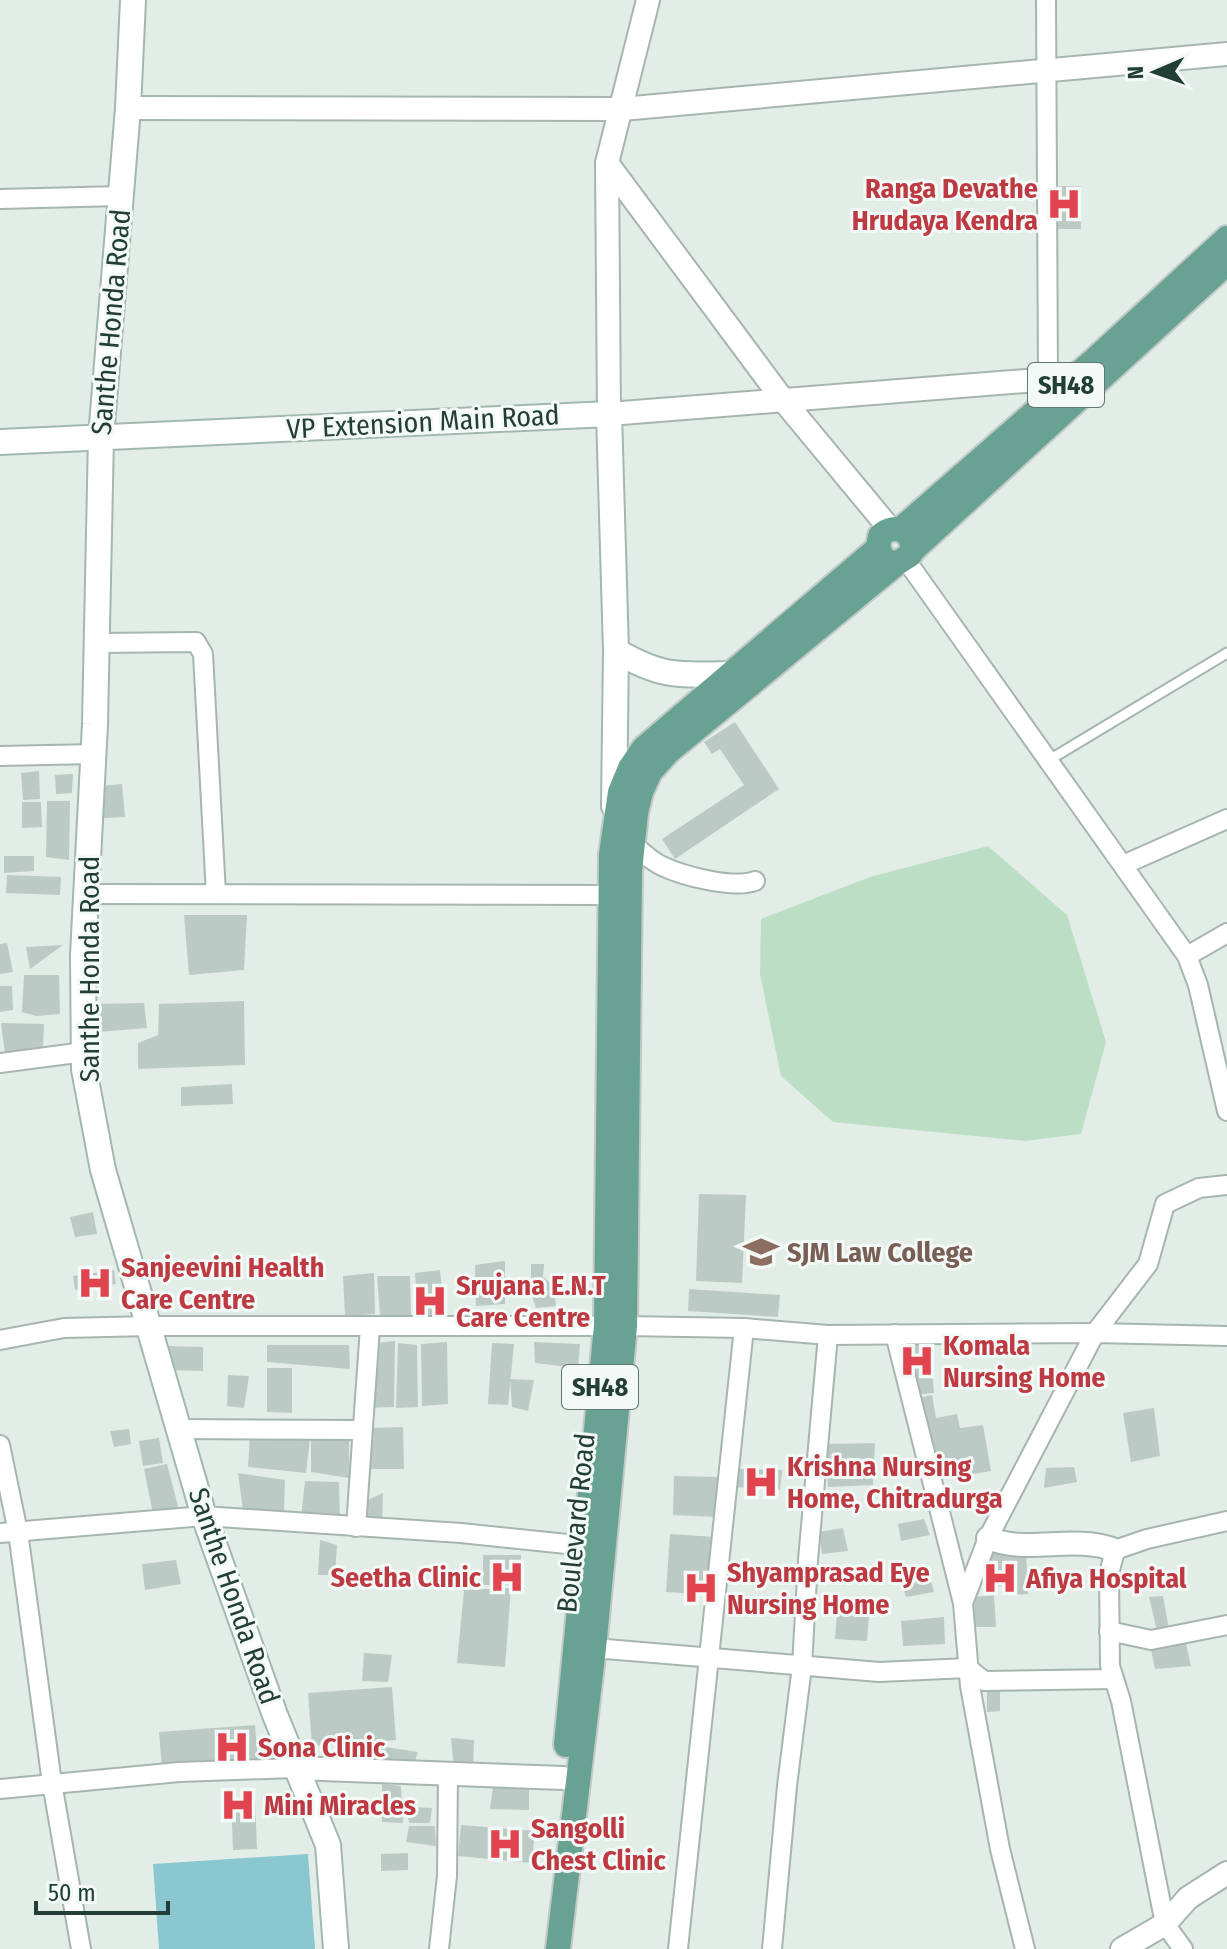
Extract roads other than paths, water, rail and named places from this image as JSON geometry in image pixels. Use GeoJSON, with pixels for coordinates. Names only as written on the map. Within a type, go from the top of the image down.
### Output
{"type":"FeatureCollection","features":[{"type":"Feature","properties":{"kind":"main road","name":"Santhe Honda Road"},"geometry":{"type":"LineString","coordinates":[[133,0],[128,108],[101,437],[98,643],[83,955],[84,1069],[103,1170],[204,1516],[295,1768],[328,1845],[336,1949]]}},
{"type":"Feature","properties":{"kind":"main road","name":"SH48"},"geometry":{"type":"LineString","coordinates":[[1081,384],[1227,238]]}},
{"type":"Feature","properties":{"kind":"main road","name":"SH48"},"geometry":{"type":"LineString","coordinates":[[624,828],[650,772],[668,752],[1081,384],[1227,263]]}},
{"type":"Feature","properties":{"kind":"main road","name":"VP Extension Main Road"},"geometry":{"type":"LineString","coordinates":[[0,442],[609,414]]}},
{"type":"Feature","properties":{"kind":"main road"},"geometry":{"type":"LineString","coordinates":[[609,414],[624,828]]}},
{"type":"Feature","properties":{"kind":"main road","name":"SH48"},"geometry":{"type":"LineString","coordinates":[[624,828],[620,792],[630,768],[644,748],[730,674],[897,547]]}},
{"type":"Feature","properties":{"kind":"main road"},"geometry":{"type":"LineString","coordinates":[[616,651],[664,673],[730,674]]}},
{"type":"Feature","properties":{"kind":"main road","name":"Boulevard Road"},"geometry":{"type":"LineString","coordinates":[[542,1949],[586,1546],[615,1326],[609,895],[624,828]]}},
{"type":"Feature","properties":{"kind":"main road","name":"Boulevard Road"},"geometry":{"type":"LineString","coordinates":[[558,1949],[594,1648],[615,1326],[624,828]]}},
{"type":"Feature","properties":{"kind":"street"},"geometry":{"type":"LineString","coordinates":[[648,0],[607,163],[609,414],[1048,379],[1081,384]]}},
{"type":"Feature","properties":{"kind":"street"},"geometry":{"type":"LineString","coordinates":[[1046,0],[1048,379]]}},
{"type":"Feature","properties":{"kind":"street"},"geometry":{"type":"LineString","coordinates":[[128,108],[622,109],[1227,54]]}},
{"type":"Feature","properties":{"kind":"street"},"geometry":{"type":"LineString","coordinates":[[607,163],[897,547],[1187,956],[1198,985],[1227,1111]]}},
{"type":"Feature","properties":{"kind":"street"},"geometry":{"type":"LineString","coordinates":[[0,199],[121,196]]}},
{"type":"Feature","properties":{"kind":"street"},"geometry":{"type":"LineString","coordinates":[[98,643],[196,642],[203,654],[216,894]]}},
{"type":"Feature","properties":{"kind":"street"},"geometry":{"type":"LineString","coordinates":[[0,756],[94,754]]}},
{"type":"Feature","properties":{"kind":"street"},"geometry":{"type":"LineString","coordinates":[[1123,865],[1227,819]]}},
{"type":"Feature","properties":{"kind":"street"},"geometry":{"type":"LineString","coordinates":[[624,828],[660,866],[694,877],[747,884],[755,881]]}},
{"type":"Feature","properties":{"kind":"street"},"geometry":{"type":"LineString","coordinates":[[86,894],[609,895]]}},
{"type":"Feature","properties":{"kind":"street"},"geometry":{"type":"LineString","coordinates":[[1187,956],[1227,933]]}},
{"type":"Feature","properties":{"kind":"street"},"geometry":{"type":"LineString","coordinates":[[0,1063],[84,1052]]}},
{"type":"Feature","properties":{"kind":"street"},"geometry":{"type":"LineString","coordinates":[[963,1603],[988,1538],[1095,1333],[1148,1264],[1165,1204],[1199,1188],[1227,1185]]}},
{"type":"Feature","properties":{"kind":"street"},"geometry":{"type":"LineString","coordinates":[[0,1340],[64,1328],[150,1326],[615,1326],[744,1328],[828,1335],[1095,1333],[1227,1336]]}},
{"type":"Feature","properties":{"kind":"street"},"geometry":{"type":"LineString","coordinates":[[356,1527],[370,1327]]}},
{"type":"Feature","properties":{"kind":"street"},"geometry":{"type":"LineString","coordinates":[[678,1949],[744,1328]]}},
{"type":"Feature","properties":{"kind":"street"},"geometry":{"type":"LineString","coordinates":[[895,1334],[963,1603],[968,1668],[1000,1849],[1025,1949]]}},
{"type":"Feature","properties":{"kind":"street"},"geometry":{"type":"LineString","coordinates":[[772,1949],[802,1666],[828,1335]]}},
{"type":"Feature","properties":{"kind":"street"},"geometry":{"type":"LineString","coordinates":[[179,1429],[361,1430]]}},
{"type":"Feature","properties":{"kind":"street"},"geometry":{"type":"LineString","coordinates":[[0,1445],[9,1533],[81,1949]]}},
{"type":"Feature","properties":{"kind":"street"},"geometry":{"type":"LineString","coordinates":[[9,1533],[204,1516],[461,1533],[586,1546]]}},
{"type":"Feature","properties":{"kind":"street"},"geometry":{"type":"LineString","coordinates":[[988,1538],[1005,1546],[1096,1543],[1115,1550],[1147,1539],[1227,1521]]}},
{"type":"Feature","properties":{"kind":"street"},"geometry":{"type":"LineString","coordinates":[[1115,1550],[1109,1574],[1110,1666],[1121,1701],[1165,1924],[1183,1949]]}},
{"type":"Feature","properties":{"kind":"street"},"geometry":{"type":"LineString","coordinates":[[1109,1631],[1151,1640],[1227,1625]]}},
{"type":"Feature","properties":{"kind":"street"},"geometry":{"type":"LineString","coordinates":[[594,1648],[879,1672],[968,1668],[984,1681],[1114,1679]]}},
{"type":"Feature","properties":{"kind":"street"},"geometry":{"type":"LineString","coordinates":[[0,1789],[179,1772],[295,1768],[563,1778]]}},
{"type":"Feature","properties":{"kind":"street"},"geometry":{"type":"LineString","coordinates":[[439,1949],[447,1876],[448,1773]]}},
{"type":"Feature","properties":{"kind":"street"},"geometry":{"type":"LineString","coordinates":[[1122,1949],[1165,1924],[1188,1898],[1227,1873]]}},
{"type":"Feature","properties":{"kind":"lane"},"geometry":{"type":"LineString","coordinates":[[1049,760],[1227,653]]}},
{"type":"Feature","properties":{"kind":"water"},"geometry":{"type":"Polygon","coordinates":[[[308,1854],[315,1949],[159,1949],[153,1864],[308,1854]]]}},
{"type":"Feature","properties":{"kind":"place","name":"Ranga Devathe Hrudaya Kendra"},"geometry":{"type":"Point","coordinates":[1064,204]}},
{"type":"Feature","properties":{"kind":"place","name":"SJM Law College"},"geometry":{"type":"Point","coordinates":[761,1252]}},
{"type":"Feature","properties":{"kind":"place","name":"Sanjeevini Health Care Centre"},"geometry":{"type":"Point","coordinates":[95,1283]}},
{"type":"Feature","properties":{"kind":"place","name":"Srujana E.N.T Care Centre"},"geometry":{"type":"Point","coordinates":[430,1301]}},
{"type":"Feature","properties":{"kind":"place","name":"Komala Nursing Home"},"geometry":{"type":"Point","coordinates":[917,1361]}},
{"type":"Feature","properties":{"kind":"place","name":"Krishna Nursing Home, Chitradurga"},"geometry":{"type":"Point","coordinates":[761,1482]}},
{"type":"Feature","properties":{"kind":"place","name":"Seetha Clinic"},"geometry":{"type":"Point","coordinates":[507,1577]}},
{"type":"Feature","properties":{"kind":"place","name":"Afiya Hospital"},"geometry":{"type":"Point","coordinates":[1000,1578]}},
{"type":"Feature","properties":{"kind":"place","name":"Shyamprasad Eye Nursing Home"},"geometry":{"type":"Point","coordinates":[701,1588]}},
{"type":"Feature","properties":{"kind":"place","name":"Sona Clinic"},"geometry":{"type":"Point","coordinates":[232,1747]}},
{"type":"Feature","properties":{"kind":"place","name":"Mini Miracles"},"geometry":{"type":"Point","coordinates":[238,1805]}},
{"type":"Feature","properties":{"kind":"place","name":"Sangolli Chest Clinic"},"geometry":{"type":"Point","coordinates":[505,1844]}}]}
